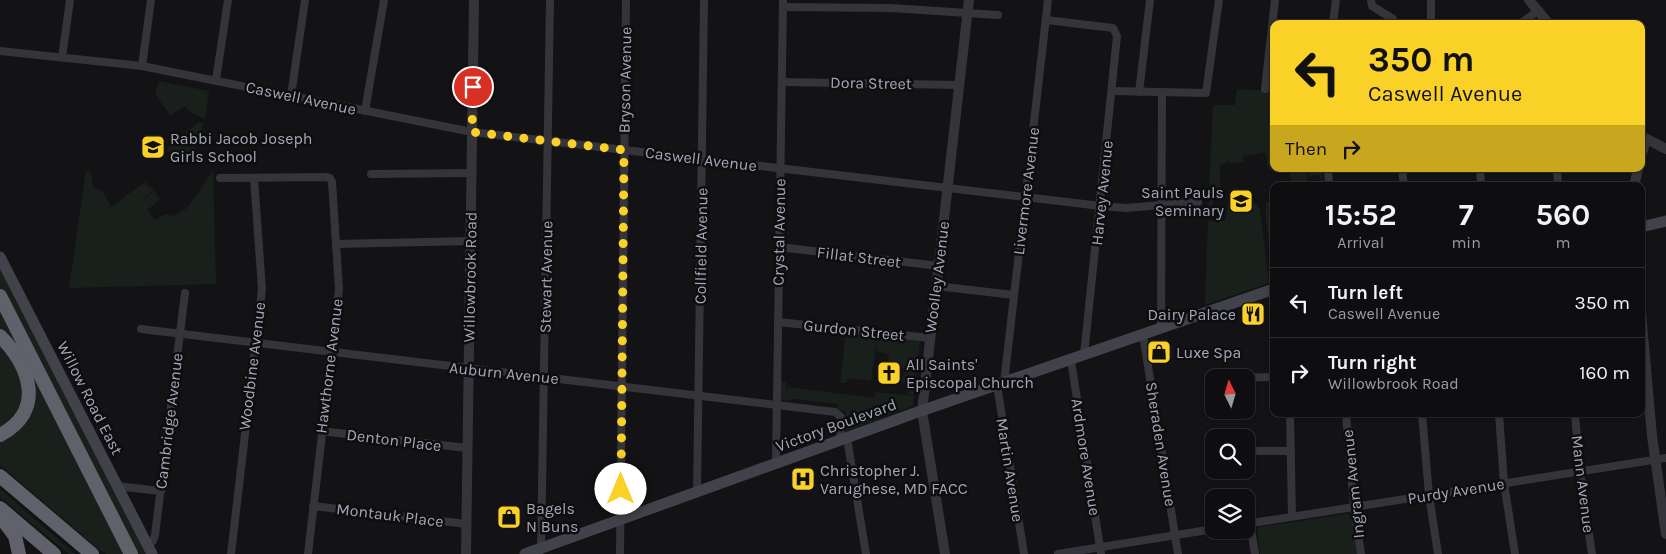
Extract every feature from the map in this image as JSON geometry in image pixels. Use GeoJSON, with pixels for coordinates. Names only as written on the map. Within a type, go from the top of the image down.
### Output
{"type":"FeatureCollection","features":[{"type":"Feature","properties":{"kind":"highway"},"geometry":{"type":"LineString","coordinates":[[0,296],[131,554]]}},
{"type":"Feature","properties":{"kind":"highway"},"geometry":{"type":"LineString","coordinates":[[0,336],[16,354],[23,366],[28,379],[29,395],[20,419],[0,435]]}},
{"type":"Feature","properties":{"kind":"highway"},"geometry":{"type":"LineString","coordinates":[[0,476],[92,554]]}},
{"type":"Feature","properties":{"kind":"highway"},"geometry":{"type":"LineString","coordinates":[[0,508],[54,554]]}},
{"type":"Feature","properties":{"kind":"highway"},"geometry":{"type":"LineString","coordinates":[[0,516],[15,536],[19,554]]}},
{"type":"Feature","properties":{"kind":"main road"},"geometry":{"type":"LineString","coordinates":[[1645,226],[1666,221]]}},
{"type":"Feature","properties":{"kind":"main road","name":"Willow Road East"},"geometry":{"type":"LineString","coordinates":[[0,257],[149,550]]}},
{"type":"Feature","properties":{"kind":"main road","name":"Victory Boulevard"},"geometry":{"type":"LineString","coordinates":[[525,554],[541,551],[621,520],[922,411],[1270,290]]}},
{"type":"Feature","properties":{"kind":"street"},"geometry":{"type":"LineString","coordinates":[[62,57],[70,0]]}},
{"type":"Feature","properties":{"kind":"street"},"geometry":{"type":"LineString","coordinates":[[142,66],[152,0]]}},
{"type":"Feature","properties":{"kind":"street"},"geometry":{"type":"LineString","coordinates":[[216,80],[228,0]]}},
{"type":"Feature","properties":{"kind":"street"},"geometry":{"type":"LineString","coordinates":[[291,96],[305,0]]}},
{"type":"Feature","properties":{"kind":"street"},"geometry":{"type":"LineString","coordinates":[[365,111],[384,0]]}},
{"type":"Feature","properties":{"kind":"street","name":"Willowbrook Road"},"geometry":{"type":"LineString","coordinates":[[466,554],[474,0]]}},
{"type":"Feature","properties":{"kind":"street","name":"Stewart Avenue"},"geometry":{"type":"LineString","coordinates":[[541,551],[550,0]]}},
{"type":"Feature","properties":{"kind":"street","name":"Bryson Avenue"},"geometry":{"type":"LineString","coordinates":[[620,554],[626,0]]}},
{"type":"Feature","properties":{"kind":"street","name":"Collfield Avenue"},"geometry":{"type":"LineString","coordinates":[[698,492],[704,0]]}},
{"type":"Feature","properties":{"kind":"street","name":"Woolley Avenue"},"geometry":{"type":"LineString","coordinates":[[945,554],[922,411],[969,0]]}},
{"type":"Feature","properties":{"kind":"street","name":"Livermore Avenue"},"geometry":{"type":"LineString","coordinates":[[1000,384],[1014,295],[1048,0]]}},
{"type":"Feature","properties":{"kind":"street"},"geometry":{"type":"LineString","coordinates":[[1138,92],[1150,0]]}},
{"type":"Feature","properties":{"kind":"street"},"geometry":{"type":"LineString","coordinates":[[1112,91],[1206,93],[1218,0]]}},
{"type":"Feature","properties":{"kind":"street"},"geometry":{"type":"LineString","coordinates":[[1273,20],[1275,0]]}},
{"type":"Feature","properties":{"kind":"street"},"geometry":{"type":"LineString","coordinates":[[1334,20],[1336,0]]}},
{"type":"Feature","properties":{"kind":"street"},"geometry":{"type":"LineString","coordinates":[[1371,0],[1372,6],[1393,20]]}},
{"type":"Feature","properties":{"kind":"street"},"geometry":{"type":"LineString","coordinates":[[1431,0],[1431,20]]}},
{"type":"Feature","properties":{"kind":"street"},"geometry":{"type":"LineString","coordinates":[[1528,0],[1546,20]]}},
{"type":"Feature","properties":{"kind":"street"},"geometry":{"type":"LineString","coordinates":[[783,4],[891,4],[998,15]]}},
{"type":"Feature","properties":{"kind":"street","name":"Crystal Avenue"},"geometry":{"type":"LineString","coordinates":[[776,464],[783,4]]}},
{"type":"Feature","properties":{"kind":"street"},"geometry":{"type":"LineString","coordinates":[[1525,20],[1539,10]]}},
{"type":"Feature","properties":{"kind":"street","name":"Harvey Avenue"},"geometry":{"type":"LineString","coordinates":[[1046,20],[1115,30],[1117,36],[1101,206],[1084,355]]}},
{"type":"Feature","properties":{"kind":"street"},"geometry":{"type":"LineString","coordinates":[[1265,89],[1270,44]]}},
{"type":"Feature","properties":{"kind":"street","name":"Caswell Avenue"},"geometry":{"type":"LineString","coordinates":[[0,51],[142,66],[472,132],[1101,206],[1126,208],[1198,202]]}},
{"type":"Feature","properties":{"kind":"street","name":"Dora Street"},"geometry":{"type":"LineString","coordinates":[[782,82],[960,85]]}},
{"type":"Feature","properties":{"kind":"street"},"geometry":{"type":"LineString","coordinates":[[1160,329],[1162,93]]}},
{"type":"Feature","properties":{"kind":"street"},"geometry":{"type":"LineString","coordinates":[[1645,138],[1666,149]]}},
{"type":"Feature","properties":{"kind":"street"},"geometry":{"type":"LineString","coordinates":[[371,174],[472,173]]}},
{"type":"Feature","properties":{"kind":"street"},"geometry":{"type":"LineString","coordinates":[[220,178],[254,178]]}},
{"type":"Feature","properties":{"kind":"street","name":"Hawthorne Avenue"},"geometry":{"type":"LineString","coordinates":[[254,178],[330,178],[339,289],[308,554]]}},
{"type":"Feature","properties":{"kind":"street","name":"Woodbine Avenue"},"geometry":{"type":"LineString","coordinates":[[231,554],[254,343],[262,289],[254,178]]}},
{"type":"Feature","properties":{"kind":"street"},"geometry":{"type":"LineString","coordinates":[[336,244],[470,240]]}},
{"type":"Feature","properties":{"kind":"street","name":"Fillat Street"},"geometry":{"type":"LineString","coordinates":[[779,248],[939,266]]}},
{"type":"Feature","properties":{"kind":"street"},"geometry":{"type":"LineString","coordinates":[[936,286],[1014,295]]}},
{"type":"Feature","properties":{"kind":"street","name":"Cambridge Avenue"},"geometry":{"type":"LineString","coordinates":[[149,550],[156,534],[185,292]]}},
{"type":"Feature","properties":{"kind":"street","name":"Gurdon Street"},"geometry":{"type":"LineString","coordinates":[[778,322],[930,338]]}},
{"type":"Feature","properties":{"kind":"street","name":"Auburn Avenue"},"geometry":{"type":"LineString","coordinates":[[141,329],[835,412],[841,416],[844,439]]}},
{"type":"Feature","properties":{"kind":"street","name":"Sheraden Avenue"},"geometry":{"type":"LineString","coordinates":[[1143,335],[1178,554]]}},
{"type":"Feature","properties":{"kind":"street"},"geometry":{"type":"LineString","coordinates":[[1645,354],[1655,460],[1666,534]]}},
{"type":"Feature","properties":{"kind":"street","name":"Ardmore Avenue"},"geometry":{"type":"LineString","coordinates":[[1070,360],[1101,551]]}},
{"type":"Feature","properties":{"kind":"street"},"geometry":{"type":"LineString","coordinates":[[1255,377],[1270,377]]}},
{"type":"Feature","properties":{"kind":"street","name":"Martin Avenue"},"geometry":{"type":"LineString","coordinates":[[1000,384],[1024,554]]}},
{"type":"Feature","properties":{"kind":"street"},"geometry":{"type":"LineString","coordinates":[[1290,417],[1292,516]]}},
{"type":"Feature","properties":{"kind":"street","name":"Ingram Avenue"},"geometry":{"type":"LineString","coordinates":[[1346,417],[1354,507],[1361,554]]}},
{"type":"Feature","properties":{"kind":"street"},"geometry":{"type":"LineString","coordinates":[[1422,417],[1429,495],[1438,554]]}},
{"type":"Feature","properties":{"kind":"street"},"geometry":{"type":"LineString","coordinates":[[1499,417],[1504,483],[1515,554]]}},
{"type":"Feature","properties":{"kind":"street","name":"Mann Avenue"},"geometry":{"type":"LineString","coordinates":[[1575,417],[1580,472],[1592,554]]}},
{"type":"Feature","properties":{"kind":"street","name":"Denton Place"},"geometry":{"type":"LineString","coordinates":[[321,431],[468,448]]}},
{"type":"Feature","properties":{"kind":"street"},"geometry":{"type":"LineString","coordinates":[[844,439],[866,554]]}},
{"type":"Feature","properties":{"kind":"street"},"geometry":{"type":"LineString","coordinates":[[1255,451],[1291,451]]}},
{"type":"Feature","properties":{"kind":"street","name":"Purdy Avenue"},"geometry":{"type":"LineString","coordinates":[[1255,523],[1666,458]]}},
{"type":"Feature","properties":{"kind":"street"},"geometry":{"type":"LineString","coordinates":[[116,486],[161,491]]}},
{"type":"Feature","properties":{"kind":"street","name":"Montauk Place"},"geometry":{"type":"LineString","coordinates":[[313,506],[467,524]]}},
{"type":"Feature","properties":{"kind":"street"},"geometry":{"type":"LineString","coordinates":[[1058,554],[1101,551],[1205,531]]}},
{"type":"Feature","properties":{"kind":"street"},"geometry":{"type":"LineString","coordinates":[[1252,539],[1255,554]]}},
{"type":"Feature","properties":{"kind":"shaded area"},"geometry":{"type":"Polygon","coordinates":[[[159,81],[209,91],[205,119],[190,112],[185,106],[170,115],[155,94],[159,81]]]}},
{"type":"Feature","properties":{"kind":"shaded area"},"geometry":{"type":"Polygon","coordinates":[[[1237,89],[1270,91],[1270,170],[1265,152],[1243,156],[1244,162],[1230,164],[1229,161],[1220,166],[1220,192],[1211,194],[1213,195],[1213,215],[1208,215],[1213,105],[1235,105],[1237,89]]]}},
{"type":"Feature","properties":{"kind":"shaded area"},"geometry":{"type":"Polygon","coordinates":[[[199,122],[203,123],[201,133],[191,152],[183,158],[169,152],[168,147],[199,122]]]}},
{"type":"Feature","properties":{"kind":"shaded area"},"geometry":{"type":"Polygon","coordinates":[[[86,171],[91,173],[93,187],[103,192],[111,207],[145,182],[151,189],[148,183],[169,212],[155,195],[159,200],[147,210],[155,220],[164,215],[171,215],[173,217],[187,208],[213,171],[216,284],[69,288],[86,171]]]}},
{"type":"Feature","properties":{"kind":"shaded area"},"geometry":{"type":"Polygon","coordinates":[[[1290,172],[1306,172],[1308,181],[1292,182],[1290,172]]]}},
{"type":"Feature","properties":{"kind":"shaded area"},"geometry":{"type":"Polygon","coordinates":[[[1307,172],[1322,172],[1323,182],[1320,182],[1321,179],[1319,175],[1309,176],[1307,172]]]}},
{"type":"Feature","properties":{"kind":"shaded area"},"geometry":{"type":"Polygon","coordinates":[[[1266,202],[1270,202],[1270,249],[1265,212],[1266,202]]]}},
{"type":"Feature","properties":{"kind":"shaded area"},"geometry":{"type":"Polygon","coordinates":[[[1255,203],[1260,210],[1269,283],[1205,305],[1208,221],[1225,221],[1228,205],[1255,203]]]}},
{"type":"Feature","properties":{"kind":"shaded area"},"geometry":{"type":"Polygon","coordinates":[[[0,267],[146,554],[138,554],[0,287],[0,267]]]}},
{"type":"Feature","properties":{"kind":"shaded area"},"geometry":{"type":"Polygon","coordinates":[[[0,304],[127,554],[106,554],[101,551],[0,465],[0,439],[32,400],[0,332],[0,304]]]}},
{"type":"Feature","properties":{"kind":"shaded area"},"geometry":{"type":"Polygon","coordinates":[[[846,332],[920,341],[914,395],[907,394],[908,384],[902,383],[904,368],[892,366],[892,362],[888,362],[889,354],[876,351],[877,336],[871,381],[848,378],[846,383],[840,383],[846,332]]]}},
{"type":"Feature","properties":{"kind":"shaded area"},"geometry":{"type":"Polygon","coordinates":[[[0,341],[17,364],[25,401],[0,432],[0,341]]]}},
{"type":"Feature","properties":{"kind":"shaded area"},"geometry":{"type":"Polygon","coordinates":[[[780,381],[786,382],[787,394],[789,382],[789,387],[874,398],[875,392],[914,396],[913,406],[846,431],[844,428],[846,411],[838,410],[838,404],[794,399],[783,401],[781,399],[780,381]]]}},
{"type":"Feature","properties":{"kind":"shaded area"},"geometry":{"type":"Polygon","coordinates":[[[0,489],[75,554],[69,554],[0,497],[0,489]]]}},
{"type":"Feature","properties":{"kind":"shaded area"},"geometry":{"type":"Polygon","coordinates":[[[1348,514],[1351,517],[1357,554],[1260,554],[1257,531],[1259,527],[1348,514]]]}},
{"type":"Feature","properties":{"kind":"place","name":"Rabbi Jacob Joseph Girls School"},"geometry":{"type":"Point","coordinates":[153,147]}},
{"type":"Feature","properties":{"kind":"place","name":"Saint Pauls Seminary"},"geometry":{"type":"Point","coordinates":[1241,201]}},
{"type":"Feature","properties":{"kind":"place","name":"Dairy Palace"},"geometry":{"type":"Point","coordinates":[1253,314]}},
{"type":"Feature","properties":{"kind":"place","name":"Luxe Spa"},"geometry":{"type":"Point","coordinates":[1159,352]}},
{"type":"Feature","properties":{"kind":"place","name":"All Saints' Episcopal Church"},"geometry":{"type":"Point","coordinates":[889,373]}},
{"type":"Feature","properties":{"kind":"place","name":"Christopher J. Varughese, MD FACC"},"geometry":{"type":"Point","coordinates":[803,479]}},
{"type":"Feature","properties":{"kind":"place","name":"Bagels N Buns"},"geometry":{"type":"Point","coordinates":[509,517]}},
{"type":"Feature","properties":{"kind":"route"},"geometry":{"type":"LineString","coordinates":[[473,87],[472,132],[624,150],[621,489]]}}]}
